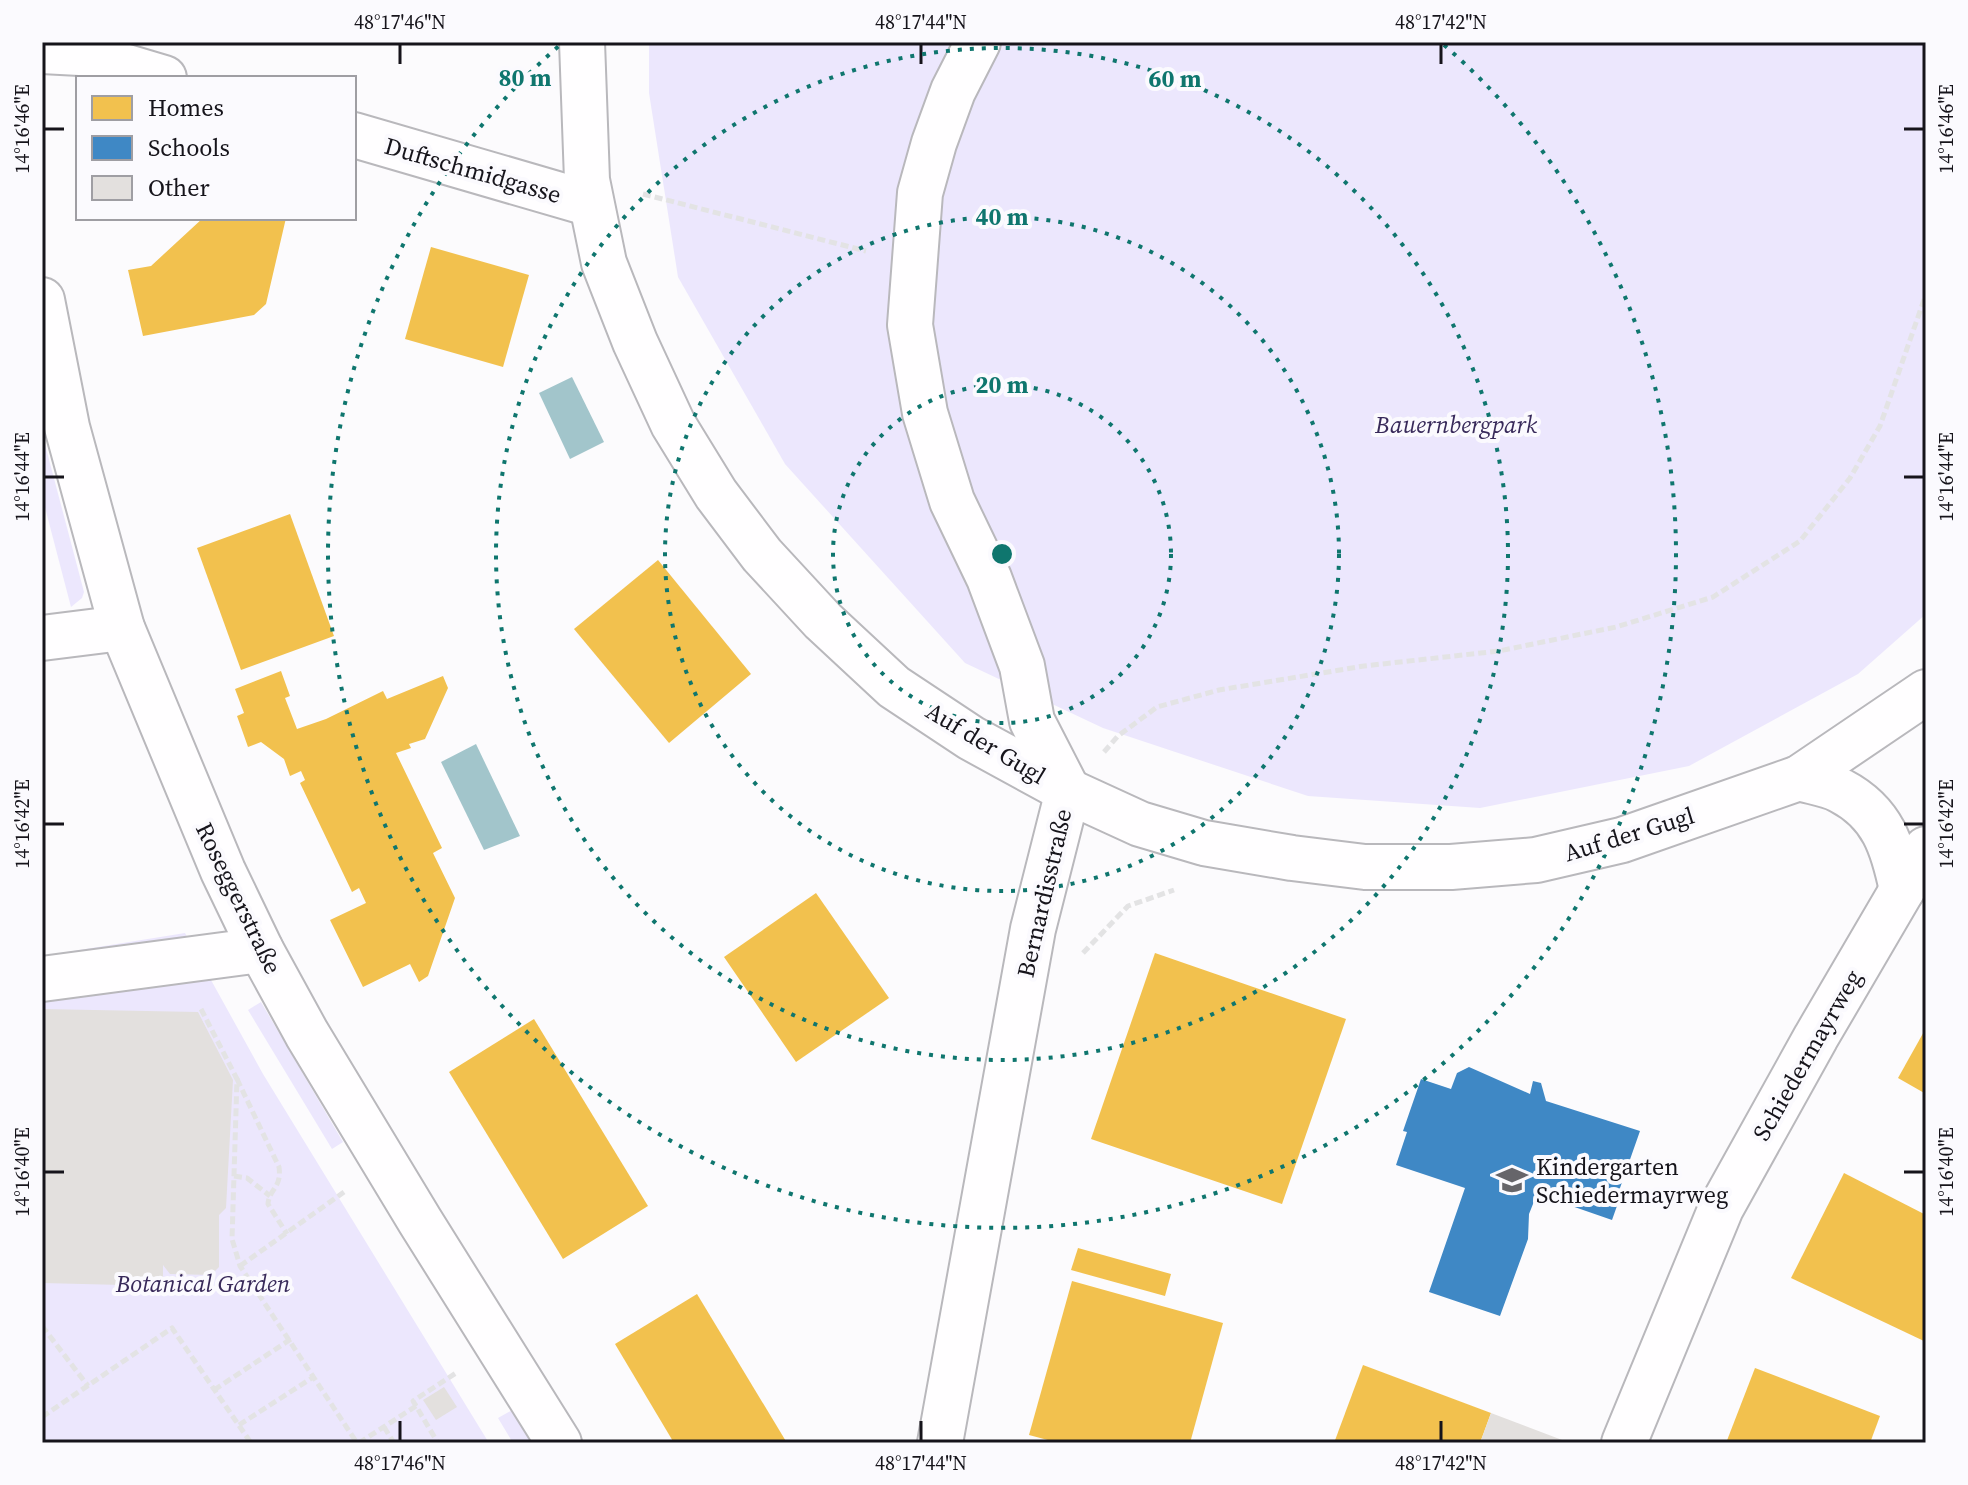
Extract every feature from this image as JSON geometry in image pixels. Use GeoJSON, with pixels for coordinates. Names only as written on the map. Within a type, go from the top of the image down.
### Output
{"type":"FeatureCollection","features":[{"type":"Feature","properties":{"kind":"street","name":"Auf der Gugl"},"geometry":{"type":"LineString","coordinates":[[582,42],[587,180],[604,263],[635,342],[673,424],[716,494],[762,555],[823,621],[894,687],[971,738],[1068,791],[1140,824],[1204,843],[1365,867],[1451,867],[1536,860],[1622,840],[1799,778],[1926,692]]}},
{"type":"Feature","properties":{"kind":"street","name":"Bernardisstraße"},"geometry":{"type":"LineString","coordinates":[[940,1443],[1033,929],[1068,791],[1032,721],[1022,666],[989,578],[952,501],[925,413],[910,325],[920,193],[953,91],[978,42]]}},
{"type":"Feature","properties":{"kind":"street"},"geometry":{"type":"LineString","coordinates":[[42,51],[80,53],[157,76]]}},
{"type":"Feature","properties":{"kind":"street","name":"Duftschmidgasse"},"geometry":{"type":"LineString","coordinates":[[356,136],[591,204]]}},
{"type":"Feature","properties":{"kind":"street","name":"Roseggerstraße"},"geometry":{"type":"LineString","coordinates":[[42,300],[67,427],[122,628],[186,786],[261,950],[307,1034],[411,1208],[559,1443]]}},
{"type":"Feature","properties":{"kind":"street"},"geometry":{"type":"LineString","coordinates":[[42,638],[122,628]]}},
{"type":"Feature","properties":{"kind":"street"},"geometry":{"type":"LineString","coordinates":[[1799,778],[1841,790],[1875,816],[1894,852],[1902,890]]}},
{"type":"Feature","properties":{"kind":"street","name":"Schiedermayrweg"},"geometry":{"type":"LineString","coordinates":[[1624,1443],[1721,1208],[1926,849]]}},
{"type":"Feature","properties":{"kind":"street"},"geometry":{"type":"LineString","coordinates":[[42,979],[261,950]]}},
{"type":"Feature","properties":{"kind":"path"},"geometry":{"type":"LineString","coordinates":[[638,193],[914,263]]}},
{"type":"Feature","properties":{"kind":"path"},"geometry":{"type":"LineString","coordinates":[[1068,791],[1118,736],[1157,707],[1219,690],[1335,670],[1499,651],[1616,627],[1713,597],[1800,541],[1850,478],[1880,426],[1926,294]]}},
{"type":"Feature","properties":{"kind":"path"},"geometry":{"type":"LineString","coordinates":[[1079,957],[1128,906],[1178,888]]}},
{"type":"Feature","properties":{"kind":"path"},"geometry":{"type":"LineString","coordinates":[[178,962],[279,1167],[280,1182],[270,1196],[269,1208],[287,1234]]}},
{"type":"Feature","properties":{"kind":"path"},"geometry":{"type":"LineString","coordinates":[[237,1079],[232,1239],[240,1266],[358,1443],[416,1406],[438,1443]]}},
{"type":"Feature","properties":{"kind":"path"},"geometry":{"type":"LineString","coordinates":[[234,1176],[247,1178],[270,1196]]}},
{"type":"Feature","properties":{"kind":"path"},"geometry":{"type":"LineString","coordinates":[[240,1266],[348,1189]]}},
{"type":"Feature","properties":{"kind":"path"},"geometry":{"type":"LineString","coordinates":[[42,1326],[88,1386]]}},
{"type":"Feature","properties":{"kind":"path"},"geometry":{"type":"LineString","coordinates":[[42,1417],[172,1328],[251,1443]]}},
{"type":"Feature","properties":{"kind":"path"},"geometry":{"type":"LineString","coordinates":[[214,1390],[291,1339]]}},
{"type":"Feature","properties":{"kind":"path"},"geometry":{"type":"LineString","coordinates":[[239,1425],[315,1376]]}},
{"type":"Feature","properties":{"kind":"path"},"geometry":{"type":"LineString","coordinates":[[384,1427],[394,1443]]}},
{"type":"Feature","properties":{"kind":"green space","name":"Bauernbergpark"},"geometry":{"type":"Polygon","coordinates":[[[649,42],[1926,42],[1926,614],[1858,674],[1689,766],[1480,808],[1308,796],[1103,728],[965,663],[785,464],[678,277],[649,93],[649,42]]]}},
{"type":"Feature","properties":{"kind":"green space"},"geometry":{"type":"Polygon","coordinates":[[[42,433],[84,592],[82,598],[71,607],[42,496],[42,433]]]}},
{"type":"Feature","properties":{"kind":"green space","name":"Botanical Garden"},"geometry":{"type":"Polygon","coordinates":[[[185,933],[263,1074],[489,1443],[42,1443],[42,956],[185,933]]]}},
{"type":"Feature","properties":{"kind":"green space"},"geometry":{"type":"Polygon","coordinates":[[[261,1002],[343,1142],[332,1149],[248,1010],[261,1002]]]}},
{"type":"Feature","properties":{"kind":"green space"},"geometry":{"type":"Polygon","coordinates":[[[514,1409],[535,1443],[513,1443],[498,1418],[514,1409]]]}},
{"type":"Feature","properties":{"kind":"water"},"geometry":{"type":"Polygon","coordinates":[[[572,377],[604,442],[570,459],[539,393],[572,377]]]}},
{"type":"Feature","properties":{"kind":"water"},"geometry":{"type":"Polygon","coordinates":[[[476,744],[520,836],[484,850],[441,762],[476,744]]]}},
{"type":"Feature","properties":{"kind":"building: Homes"},"geometry":{"type":"Polygon","coordinates":[[[201,220],[286,220],[266,304],[254,315],[143,336],[128,270],[151,266],[201,220]]]}},
{"type":"Feature","properties":{"kind":"building: Homes"},"geometry":{"type":"Polygon","coordinates":[[[431,247],[529,275],[503,367],[405,339],[431,247]]]}},
{"type":"Feature","properties":{"kind":"building: Homes"},"geometry":{"type":"Polygon","coordinates":[[[290,514],[334,636],[241,670],[197,548],[290,514]]]}},
{"type":"Feature","properties":{"kind":"building: Homes"},"geometry":{"type":"Polygon","coordinates":[[[658,560],[751,674],[669,743],[574,629],[658,560]]]}},
{"type":"Feature","properties":{"kind":"building: Homes"},"geometry":{"type":"Polygon","coordinates":[[[281,671],[290,696],[285,698],[297,729],[326,719],[383,691],[387,699],[443,676],[448,688],[425,739],[409,744],[411,748],[396,753],[442,848],[433,853],[455,898],[428,976],[419,982],[410,964],[363,987],[330,920],[366,903],[359,888],[352,892],[300,783],[305,780],[301,771],[290,776],[284,759],[261,742],[248,747],[237,716],[244,713],[235,689],[281,671]]]}},
{"type":"Feature","properties":{"kind":"building: Homes"},"geometry":{"type":"Polygon","coordinates":[[[816,893],[889,998],[796,1062],[724,957],[816,893]]]}},
{"type":"Feature","properties":{"kind":"building: Homes"},"geometry":{"type":"Polygon","coordinates":[[[1155,953],[1346,1019],[1282,1204],[1091,1139],[1155,953]]]}},
{"type":"Feature","properties":{"kind":"building: Homes"},"geometry":{"type":"Polygon","coordinates":[[[534,1019],[648,1206],[563,1259],[449,1072],[534,1019]]]}},
{"type":"Feature","properties":{"kind":"building: Homes"},"geometry":{"type":"Polygon","coordinates":[[[1926,1028],[1926,1094],[1898,1078],[1926,1028]]]}},
{"type":"Feature","properties":{"kind":"building: Homes"},"geometry":{"type":"Polygon","coordinates":[[[1844,1173],[1926,1215],[1926,1342],[1791,1278],[1844,1173]]]}},
{"type":"Feature","properties":{"kind":"building: Homes"},"geometry":{"type":"Polygon","coordinates":[[[1078,1248],[1171,1274],[1165,1296],[1071,1270],[1078,1248]]]}},
{"type":"Feature","properties":{"kind":"building: Homes"},"geometry":{"type":"Polygon","coordinates":[[[1072,1281],[1223,1323],[1190,1443],[1059,1443],[1029,1435],[1072,1281]]]}},
{"type":"Feature","properties":{"kind":"building: Homes"},"geometry":{"type":"Polygon","coordinates":[[[697,1294],[787,1443],[674,1443],[615,1344],[697,1294]]]}},
{"type":"Feature","properties":{"kind":"building: Homes"},"geometry":{"type":"Polygon","coordinates":[[[1363,1365],[1491,1413],[1480,1443],[1334,1443],[1363,1365]]]}},
{"type":"Feature","properties":{"kind":"building: Homes"},"geometry":{"type":"Polygon","coordinates":[[[1755,1368],[1880,1416],[1870,1443],[1726,1443],[1755,1368]]]}},
{"type":"Feature","properties":{"kind":"building: Schools"},"geometry":{"type":"Polygon","coordinates":[[[1469,1067],[1530,1094],[1533,1081],[1541,1083],[1546,1101],[1640,1131],[1612,1220],[1537,1194],[1529,1214],[1528,1239],[1500,1316],[1429,1292],[1465,1188],[1396,1165],[1407,1132],[1403,1131],[1421,1079],[1451,1089],[1457,1073],[1469,1067]]]}},
{"type":"Feature","properties":{"kind":"building: Other"},"geometry":{"type":"Polygon","coordinates":[[[42,1009],[198,1012],[233,1080],[226,1208],[219,1215],[219,1267],[211,1275],[170,1274],[163,1265],[163,1286],[42,1283],[42,1009]]]}},
{"type":"Feature","properties":{"kind":"building: Other"},"geometry":{"type":"Polygon","coordinates":[[[444,1387],[457,1407],[436,1420],[423,1400],[444,1387]]]}},
{"type":"Feature","properties":{"kind":"building: Other"},"geometry":{"type":"Polygon","coordinates":[[[1491,1413],[1570,1443],[1480,1443],[1491,1413]]]}},
{"type":"Feature","properties":{"kind":"place","name":"Kindergarten Schiedermayrweg"},"geometry":{"type":"Point","coordinates":[1512,1180]}}]}
